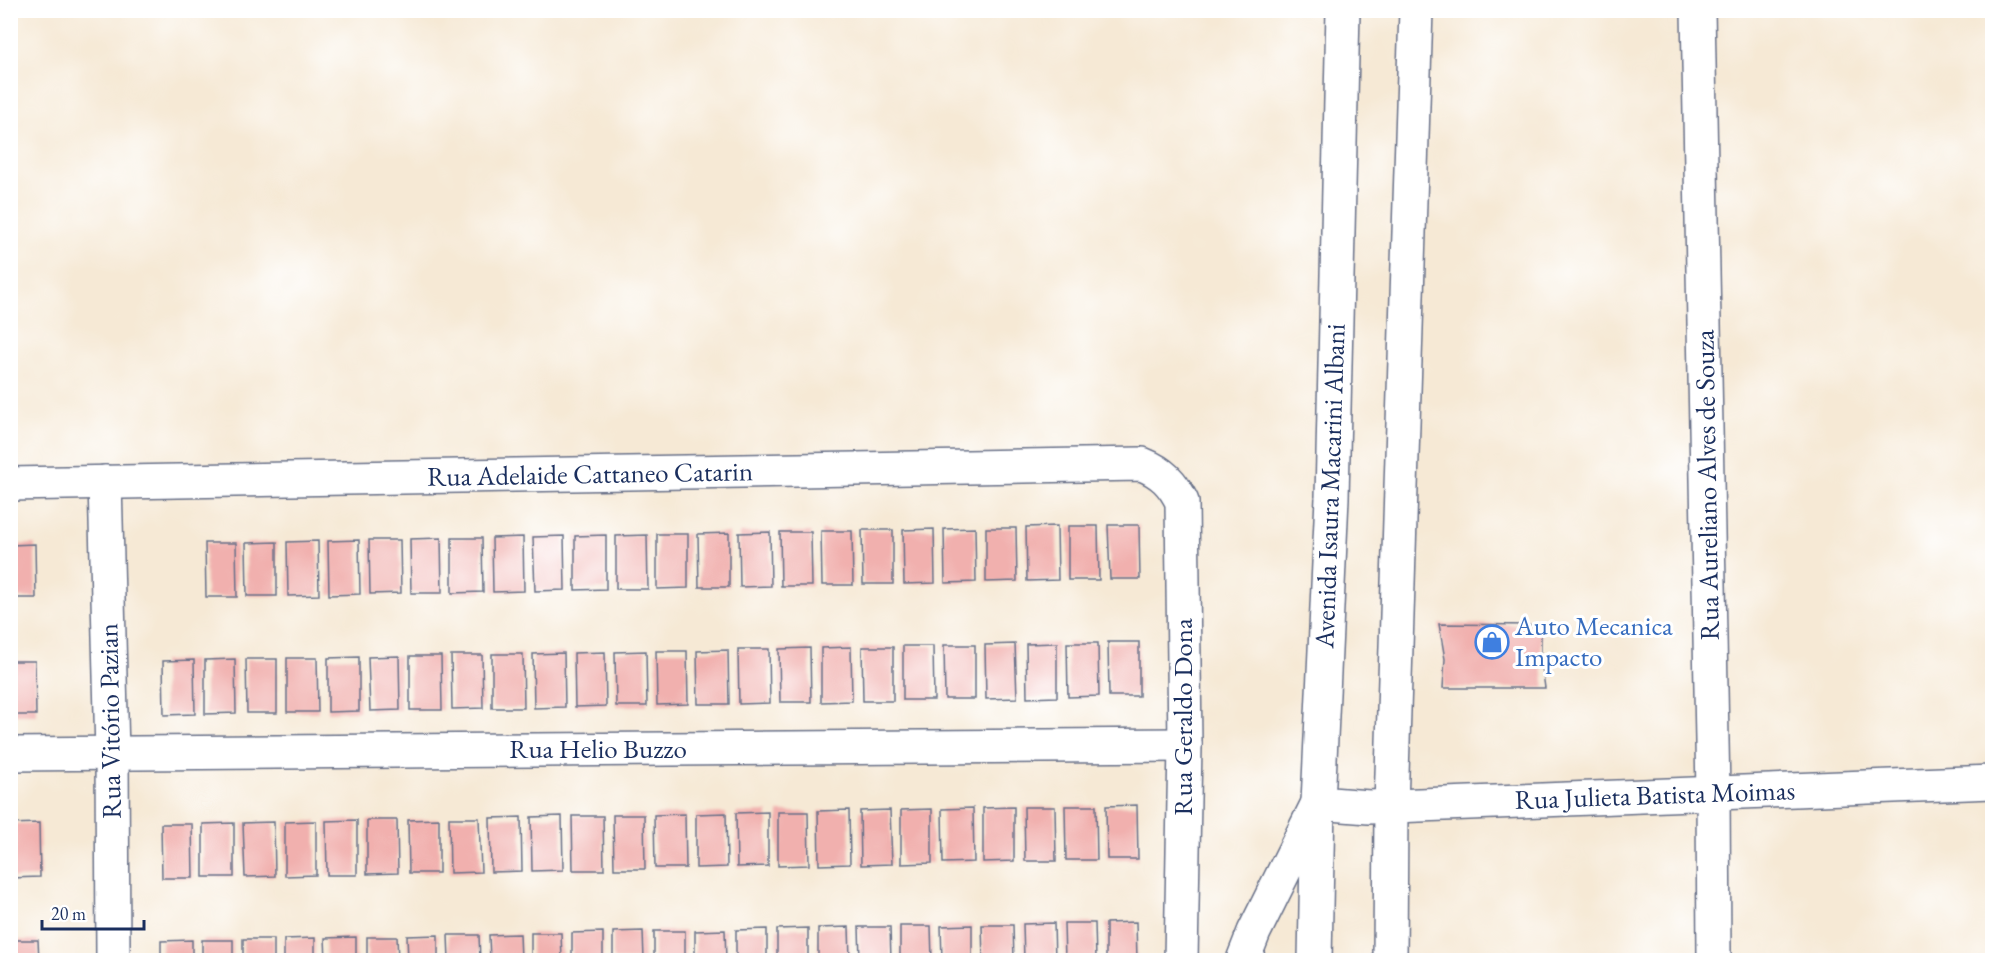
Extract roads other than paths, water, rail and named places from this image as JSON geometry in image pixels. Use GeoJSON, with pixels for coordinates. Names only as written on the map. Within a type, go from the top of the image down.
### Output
{"type":"FeatureCollection","features":[{"type":"Feature","properties":{"kind":"street","name":"Avenida Isaura Macarini Albani"},"geometry":{"type":"LineString","coordinates":[[1315,960],[1318,803],[1332,498],[1343,10]]}},
{"type":"Feature","properties":{"kind":"street"},"geometry":{"type":"LineString","coordinates":[[1390,960],[1391,806],[1416,10]]}},
{"type":"Feature","properties":{"kind":"street","name":"Rua Aureliano Alves de Souza"},"geometry":{"type":"LineString","coordinates":[[1698,10],[1713,793],[1714,960]]}},
{"type":"Feature","properties":{"kind":"street","name":"Rua Adelaide Cattaneo Catarin"},"geometry":{"type":"LineString","coordinates":[[10,484],[1142,464],[1156,470],[1166,478]]}},
{"type":"Feature","properties":{"kind":"street","name":"Rua Geraldo Dona"},"geometry":{"type":"LineString","coordinates":[[1166,478],[1176,489],[1182,502],[1185,745],[1181,960]]}},
{"type":"Feature","properties":{"kind":"street","name":"Rua Vitório Pazian"},"geometry":{"type":"LineString","coordinates":[[105,482],[112,753],[113,960]]}},
{"type":"Feature","properties":{"kind":"street","name":"Rua Helio Buzzo"},"geometry":{"type":"LineString","coordinates":[[10,754],[1185,745]]}},
{"type":"Feature","properties":{"kind":"street","name":"Rua Julieta Batista Moimas"},"geometry":{"type":"LineString","coordinates":[[1318,803],[1370,807],[1992,782]]}},
{"type":"Feature","properties":{"kind":"street"},"geometry":{"type":"LineString","coordinates":[[1243,960],[1254,932],[1318,803]]}},
{"type":"Feature","properties":{"kind":"place","name":"Auto Mecanica Impacto"},"geometry":{"type":"Point","coordinates":[1492,642]}}]}
